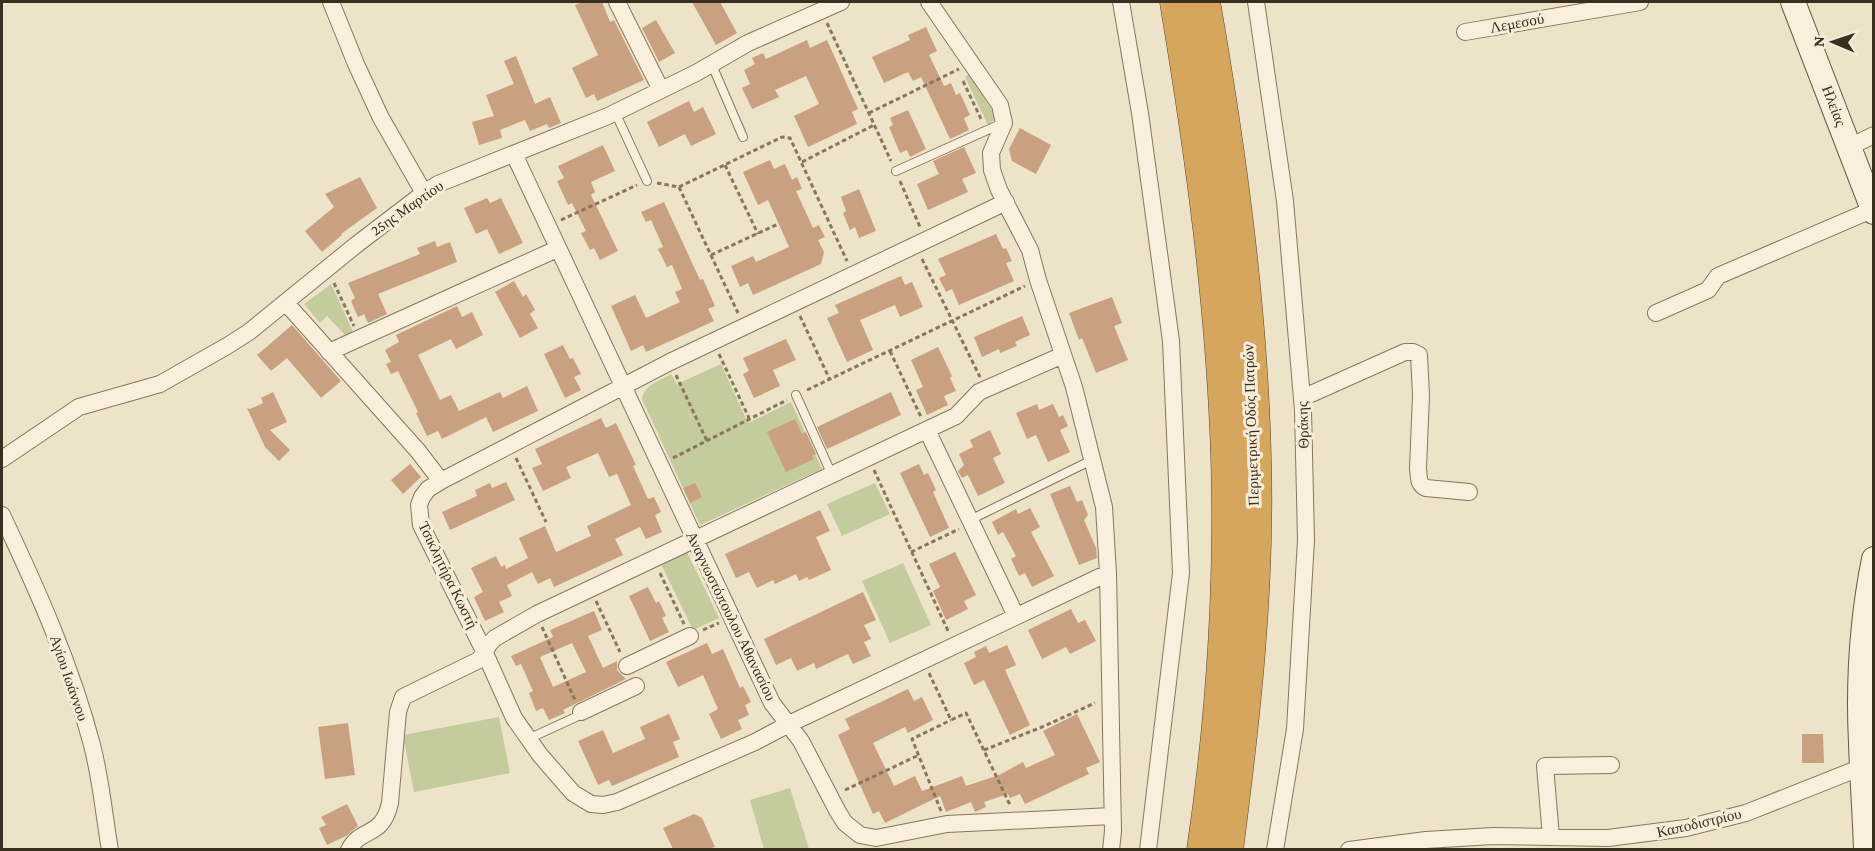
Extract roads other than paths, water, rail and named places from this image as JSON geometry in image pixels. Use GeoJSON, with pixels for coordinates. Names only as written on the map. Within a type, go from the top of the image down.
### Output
{"type":"FeatureCollection","features":[{"type":"Feature","properties":{"kind":"highway","name":"Περιμετρική Οδός Πατρών"},"geometry":{"type":"LineString","coordinates":[[1176,2],[1215,282],[1227,456],[1224,618],[1218,716],[1203,849]]}},
{"type":"Feature","properties":{"kind":"highway","name":"Περιμετρική Οδός Πατρών"},"geometry":{"type":"LineString","coordinates":[[1204,2],[1229,160],[1243,279],[1255,457],[1251,622],[1227,849]]}},
{"type":"Feature","properties":{"kind":"main road","name":"Ηλείας"},"geometry":{"type":"LineString","coordinates":[[1793,2],[1873,210]]}},
{"type":"Feature","properties":{"kind":"main road"},"geometry":{"type":"LineString","coordinates":[[1866,849],[1862,767],[1867,741],[1862,655],[1874,559]]}},
{"type":"Feature","properties":{"kind":"street"},"geometry":{"type":"LineString","coordinates":[[331,2],[381,118],[424,193]]}},
{"type":"Feature","properties":{"kind":"street"},"geometry":{"type":"LineString","coordinates":[[617,2],[661,90]]}},
{"type":"Feature","properties":{"kind":"street","name":"25ης Μαρτίου"},"geometry":{"type":"LineString","coordinates":[[2,459],[79,407],[160,384],[240,338],[424,193],[455,176],[573,132],[661,90],[748,43],[841,2]]}},
{"type":"Feature","properties":{"kind":"street"},"geometry":{"type":"LineString","coordinates":[[929,2],[995,96],[1002,113],[1004,123],[993,145],[991,160],[995,180],[1030,250],[1078,402],[1104,507],[1111,695],[1111,849]]}},
{"type":"Feature","properties":{"kind":"street"},"geometry":{"type":"LineString","coordinates":[[1121,2],[1140,113],[1171,341],[1181,573],[1148,849]]}},
{"type":"Feature","properties":{"kind":"street","name":"Θράκης"},"geometry":{"type":"LineString","coordinates":[[1256,2],[1285,201],[1302,398],[1306,540],[1295,729],[1275,849]]}},
{"type":"Feature","properties":{"kind":"street","name":"Λεμεσού"},"geometry":{"type":"LineString","coordinates":[[1465,32],[1640,2]]}},
{"type":"Feature","properties":{"kind":"street"},"geometry":{"type":"LineString","coordinates":[[1849,147],[1874,135]]}},
{"type":"Feature","properties":{"kind":"street","name":"Αναγνωστόπουλου Αθανασίου"},"geometry":{"type":"LineString","coordinates":[[514,154],[772,703],[801,741],[845,823],[867,837],[885,837],[947,824],[1112,816]]}},
{"type":"Feature","properties":{"kind":"street","name":"Τσικλητήρα Κωστή"},"geometry":{"type":"LineString","coordinates":[[789,724],[755,742],[617,802],[603,805],[591,804],[582,799],[566,786],[528,740],[506,703],[484,651],[421,525],[419,506],[422,497],[428,489],[441,481],[622,386],[1006,202]]}},
{"type":"Feature","properties":{"kind":"street"},"geometry":{"type":"LineString","coordinates":[[1656,313],[1708,290],[1718,276],[1873,210]]}},
{"type":"Feature","properties":{"kind":"street"},"geometry":{"type":"LineString","coordinates":[[330,352],[557,249]]}},
{"type":"Feature","properties":{"kind":"street"},"geometry":{"type":"LineString","coordinates":[[286,303],[423,456],[441,481]]}},
{"type":"Feature","properties":{"kind":"street"},"geometry":{"type":"LineString","coordinates":[[1302,398],[1405,352],[1419,355],[1421,378],[1419,482],[1426,488],[1469,492]]}},
{"type":"Feature","properties":{"kind":"street"},"geometry":{"type":"LineString","coordinates":[[349,849],[353,843],[379,826],[386,817],[390,803],[398,712],[403,697],[473,664],[479,660],[495,638],[537,614],[956,416],[976,395],[986,389],[1063,355]]}},
{"type":"Feature","properties":{"kind":"street"},"geometry":{"type":"LineString","coordinates":[[927,430],[1016,616]]}},
{"type":"Feature","properties":{"kind":"street","name":"Αγίου Ιωάννου"},"geometry":{"type":"LineString","coordinates":[[2,515],[32,580],[81,709],[97,768],[110,849]]}},
{"type":"Feature","properties":{"kind":"street"},"geometry":{"type":"LineString","coordinates":[[789,724],[1108,573]]}},
{"type":"Feature","properties":{"kind":"street"},"geometry":{"type":"LineString","coordinates":[[627,666],[690,636]]}},
{"type":"Feature","properties":{"kind":"street"},"geometry":{"type":"LineString","coordinates":[[581,712],[636,686]]}},
{"type":"Feature","properties":{"kind":"street"},"geometry":{"type":"LineString","coordinates":[[1551,837],[1545,766],[1611,765]]}},
{"type":"Feature","properties":{"kind":"street","name":"Καποδιστρίου"},"geometry":{"type":"LineString","coordinates":[[1349,849],[1408,841],[1493,843],[1551,837],[1625,837],[1709,824],[1746,813],[1862,767]]}},
{"type":"Feature","properties":{"kind":"lane"},"geometry":{"type":"LineString","coordinates":[[712,64],[743,137]]}},
{"type":"Feature","properties":{"kind":"lane"},"geometry":{"type":"LineString","coordinates":[[615,112],[646,181]]}},
{"type":"Feature","properties":{"kind":"lane"},"geometry":{"type":"LineString","coordinates":[[896,171],[1004,123]]}},
{"type":"Feature","properties":{"kind":"lane"},"geometry":{"type":"LineString","coordinates":[[796,395],[832,475]]}},
{"type":"Feature","properties":{"kind":"lane"},"geometry":{"type":"LineString","coordinates":[[971,522],[978,516],[1092,460]]}},
{"type":"Feature","properties":{"kind":"lane"},"geometry":{"type":"LineString","coordinates":[[528,740],[576,717],[581,712]]}}]}
